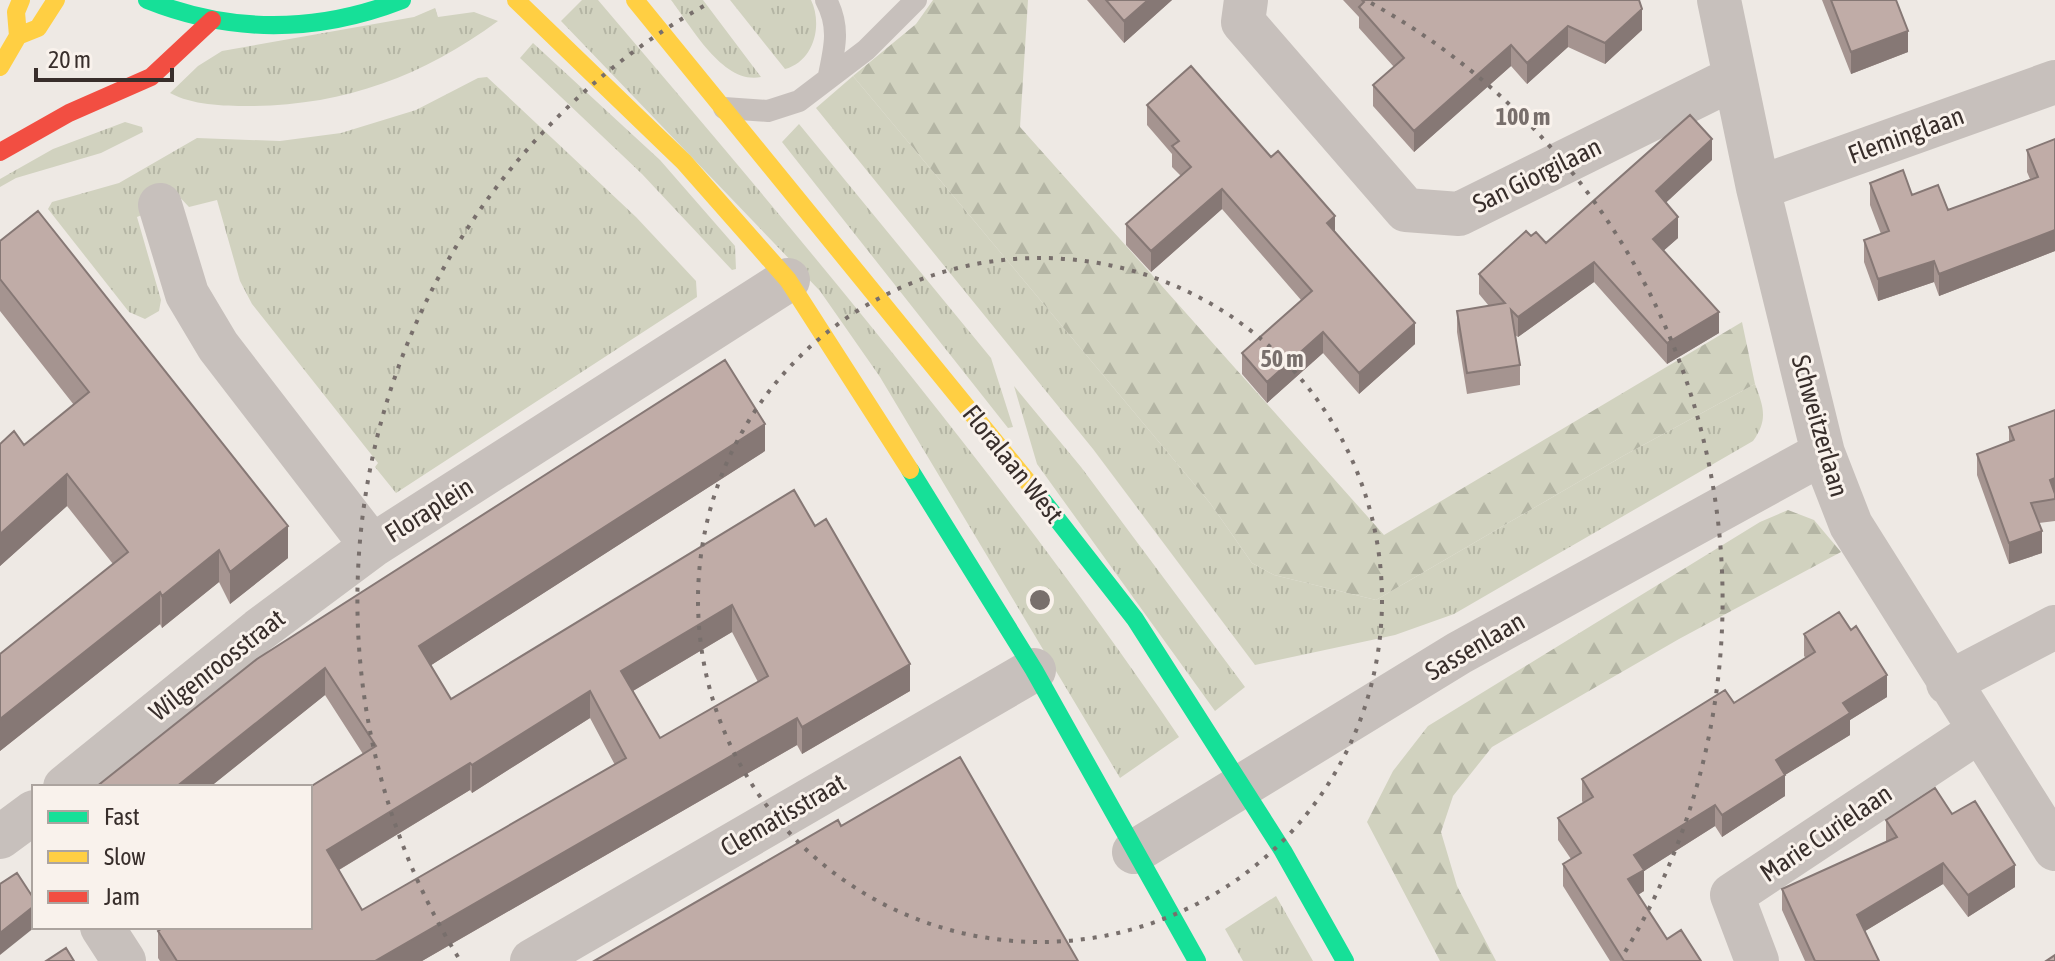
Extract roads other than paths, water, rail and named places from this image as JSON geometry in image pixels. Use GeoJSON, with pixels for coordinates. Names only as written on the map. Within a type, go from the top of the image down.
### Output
{"type":"FeatureCollection","features":[{"type":"Feature","properties":{"kind":"main road"},"geometry":{"type":"LineString","coordinates":[[0,67],[18,36],[16,12],[21,0]]}},
{"type":"Feature","properties":{"kind":"main road"},"geometry":{"type":"LineString","coordinates":[[18,36],[38,28],[56,0]]}},
{"type":"Feature","properties":{"kind":"main road"},"geometry":{"type":"LineString","coordinates":[[147,0],[172,19],[279,26],[320,23],[402,0]]}},
{"type":"Feature","properties":{"kind":"main road"},"geometry":{"type":"LineString","coordinates":[[172,19],[201,0]]}},
{"type":"Feature","properties":{"kind":"main road"},"geometry":{"type":"LineString","coordinates":[[516,0],[684,162],[788,280],[857,383],[1034,670],[1197,961]]}},
{"type":"Feature","properties":{"kind":"main road","name":"Floralaan West"},"geometry":{"type":"LineString","coordinates":[[635,0],[1020,472],[1135,619],[1243,787],[1345,961]]}},
{"type":"Feature","properties":{"kind":"main road"},"geometry":{"type":"LineString","coordinates":[[0,152],[120,89],[151,77],[212,20]]}},
{"type":"Feature","properties":{"kind":"main road"},"geometry":{"type":"LineString","coordinates":[[120,89],[128,63]]}},
{"type":"Feature","properties":{"kind":"street","name":"San Giorgilaan"},"geometry":{"type":"LineString","coordinates":[[1246,0],[1243,22],[1406,210],[1459,214],[1734,78]]}},
{"type":"Feature","properties":{"kind":"street","name":"Schweitzerlaan"},"geometry":{"type":"LineString","coordinates":[[1719,0],[1758,188],[1823,453],[1851,525],[2055,849]]}},
{"type":"Feature","properties":{"kind":"street","name":"Fleminglaan"},"geometry":{"type":"LineString","coordinates":[[1758,188],[2055,82]]}},
{"type":"Feature","properties":{"kind":"street","name":"Floraplein"},"geometry":{"type":"LineString","coordinates":[[160,205],[187,294],[203,323],[372,546],[788,280]]}},
{"type":"Feature","properties":{"kind":"street","name":"Sassenlaan"},"geometry":{"type":"LineString","coordinates":[[1134,852],[1459,653],[1823,453]]}},
{"type":"Feature","properties":{"kind":"street","name":"Wilgenroosstraat"},"geometry":{"type":"LineString","coordinates":[[67,785],[259,630],[372,546]]}},
{"type":"Feature","properties":{"kind":"street"},"geometry":{"type":"LineString","coordinates":[[1948,683],[2055,627]]}},
{"type":"Feature","properties":{"kind":"street","name":"Clematisstraat"},"geometry":{"type":"LineString","coordinates":[[532,961],[1034,670]]}},
{"type":"Feature","properties":{"kind":"street","name":"Marie Curielaan"},"geometry":{"type":"LineString","coordinates":[[1757,961],[1732,895],[1979,731]]}},
{"type":"Feature","properties":{"kind":"street"},"geometry":{"type":"LineString","coordinates":[[103,929],[124,961]]}},
{"type":"Feature","properties":{"kind":"lane"},"geometry":{"type":"LineString","coordinates":[[826,0],[833,13],[837,38],[829,75]]}},
{"type":"Feature","properties":{"kind":"lane"},"geometry":{"type":"LineString","coordinates":[[723,108],[785,108],[866,50],[916,0]]}}]}
